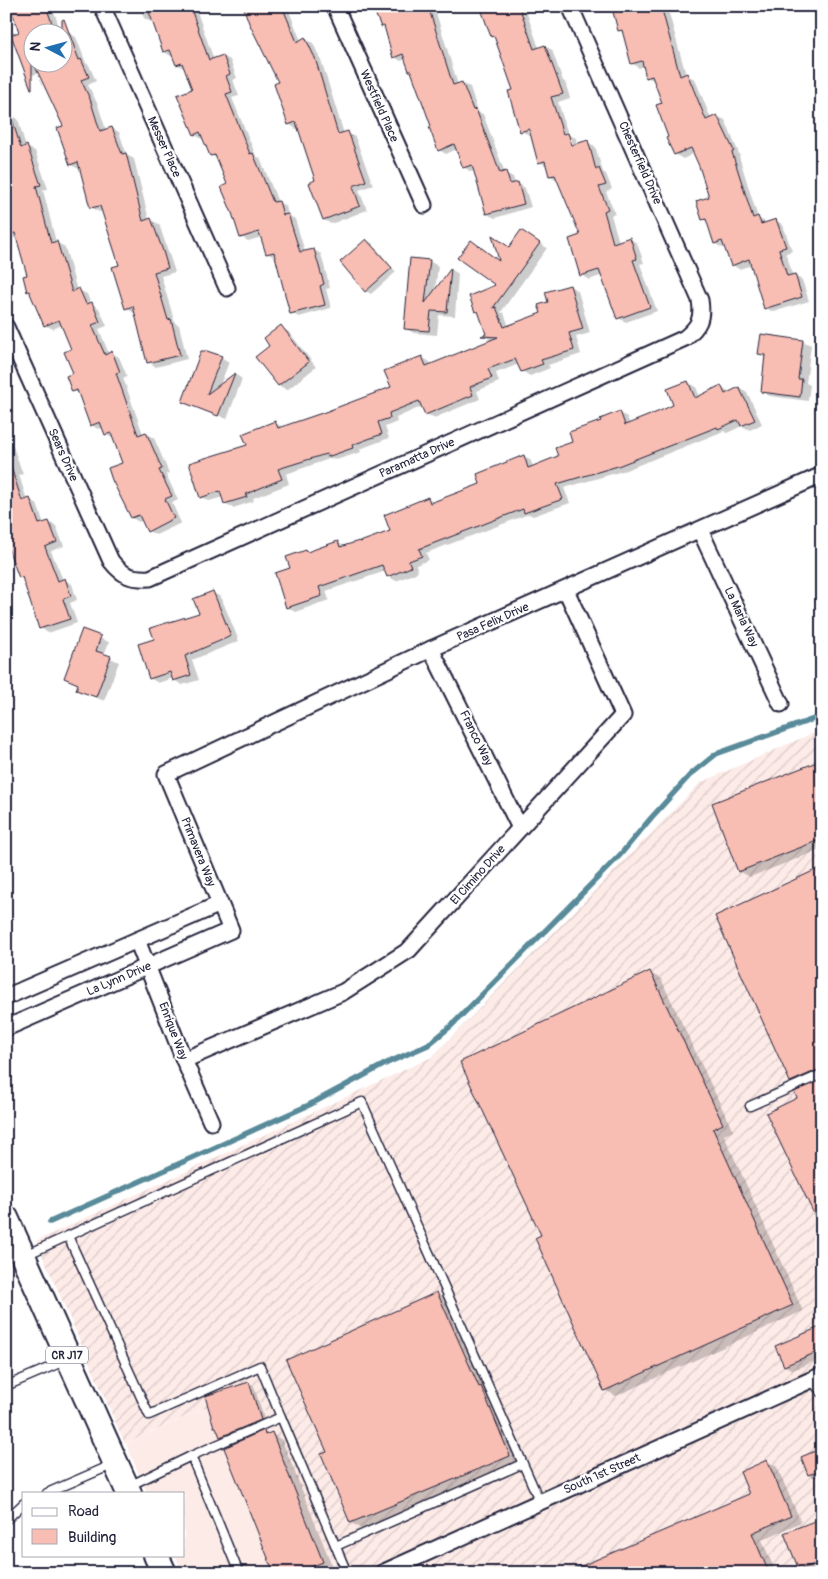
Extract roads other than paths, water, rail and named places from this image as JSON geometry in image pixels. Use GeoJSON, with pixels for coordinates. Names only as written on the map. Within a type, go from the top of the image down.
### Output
{"type":"FeatureCollection","features":[{"type":"Feature","properties":{"kind":"main road","name":"CR J17"},"geometry":{"type":"LineString","coordinates":[[6,1218],[127,1490]]}},
{"type":"Feature","properties":{"kind":"main road"},"geometry":{"type":"LineString","coordinates":[[156,1556],[164,1573]]}},
{"type":"Feature","properties":{"kind":"street","name":"Messer Place"},"geometry":{"type":"LineString","coordinates":[[102,6],[227,288]]}},
{"type":"Feature","properties":{"kind":"street","name":"Westfield Place"},"geometry":{"type":"LineString","coordinates":[[335,6],[424,205]]}},
{"type":"Feature","properties":{"kind":"street","name":"Chesterfield Drive"},"geometry":{"type":"LineString","coordinates":[[570,6],[700,300],[700,322]]}},
{"type":"Feature","properties":{"kind":"street","name":"Paramatta Drive"},"geometry":{"type":"LineString","coordinates":[[128,576],[138,579],[150,578],[685,338],[700,322]]}},
{"type":"Feature","properties":{"kind":"street","name":"Sears Drive"},"geometry":{"type":"LineString","coordinates":[[6,327],[110,562],[120,572],[128,576]]}},
{"type":"Feature","properties":{"kind":"street","name":"Pasa Felix Drive"},"geometry":{"type":"LineString","coordinates":[[166,774],[432,649],[822,475]]}},
{"type":"Feature","properties":{"kind":"street","name":"La Maria Way"},"geometry":{"type":"LineString","coordinates":[[700,530],[781,704]]}},
{"type":"Feature","properties":{"kind":"street","name":"El Cimino Drive"},"geometry":{"type":"LineString","coordinates":[[184,1060],[343,992],[409,950],[623,715],[566,590]]}},
{"type":"Feature","properties":{"kind":"street","name":"Franco Way"},"geometry":{"type":"LineString","coordinates":[[432,649],[520,828]]}},
{"type":"Feature","properties":{"kind":"street","name":"Primavera Way"},"geometry":{"type":"LineString","coordinates":[[166,774],[231,930]]}},
{"type":"Feature","properties":{"kind":"street"},"geometry":{"type":"LineString","coordinates":[[6,997],[220,904]]}},
{"type":"Feature","properties":{"kind":"street","name":"La Lynn Drive"},"geometry":{"type":"LineString","coordinates":[[6,1028],[231,930]]}},
{"type":"Feature","properties":{"kind":"street","name":"Enrique Way"},"geometry":{"type":"LineString","coordinates":[[136,940],[211,1122]]}},
{"type":"Feature","properties":{"kind":"street","name":"South 1st Street"},"geometry":{"type":"LineString","coordinates":[[382,1573],[816,1377]]}},
{"type":"Feature","properties":{"kind":"lane"},"geometry":{"type":"LineString","coordinates":[[750,1106],[822,1074]]}},
{"type":"Feature","properties":{"kind":"lane"},"geometry":{"type":"LineString","coordinates":[[23,1256],[362,1102],[540,1502]]}},
{"type":"Feature","properties":{"kind":"lane"},"geometry":{"type":"LineString","coordinates":[[68,1236],[149,1415],[260,1366],[347,1573]]}},
{"type":"Feature","properties":{"kind":"lane"},"geometry":{"type":"LineString","coordinates":[[6,1386],[69,1359]]}},
{"type":"Feature","properties":{"kind":"lane"},"geometry":{"type":"LineString","coordinates":[[816,1377],[822,1392]]}},
{"type":"Feature","properties":{"kind":"lane"},"geometry":{"type":"LineString","coordinates":[[127,1490],[191,1456],[282,1417]]}},
{"type":"Feature","properties":{"kind":"lane"},"geometry":{"type":"LineString","coordinates":[[191,1456],[239,1573]]}},
{"type":"Feature","properties":{"kind":"lane"},"geometry":{"type":"LineString","coordinates":[[49,1492],[115,1463]]}},
{"type":"Feature","properties":{"kind":"lane"},"geometry":{"type":"LineString","coordinates":[[336,1546],[522,1464]]}},
{"type":"Feature","properties":{"kind":"lane"},"geometry":{"type":"LineString","coordinates":[[6,1520],[22,1505]]}},
{"type":"Feature","properties":{"kind":"waterway"},"geometry":{"type":"LineString","coordinates":[[50,1222],[309,1105],[387,1063],[428,1045],[451,1026],[620,855],[690,775],[716,754],[822,716]]}}]}
